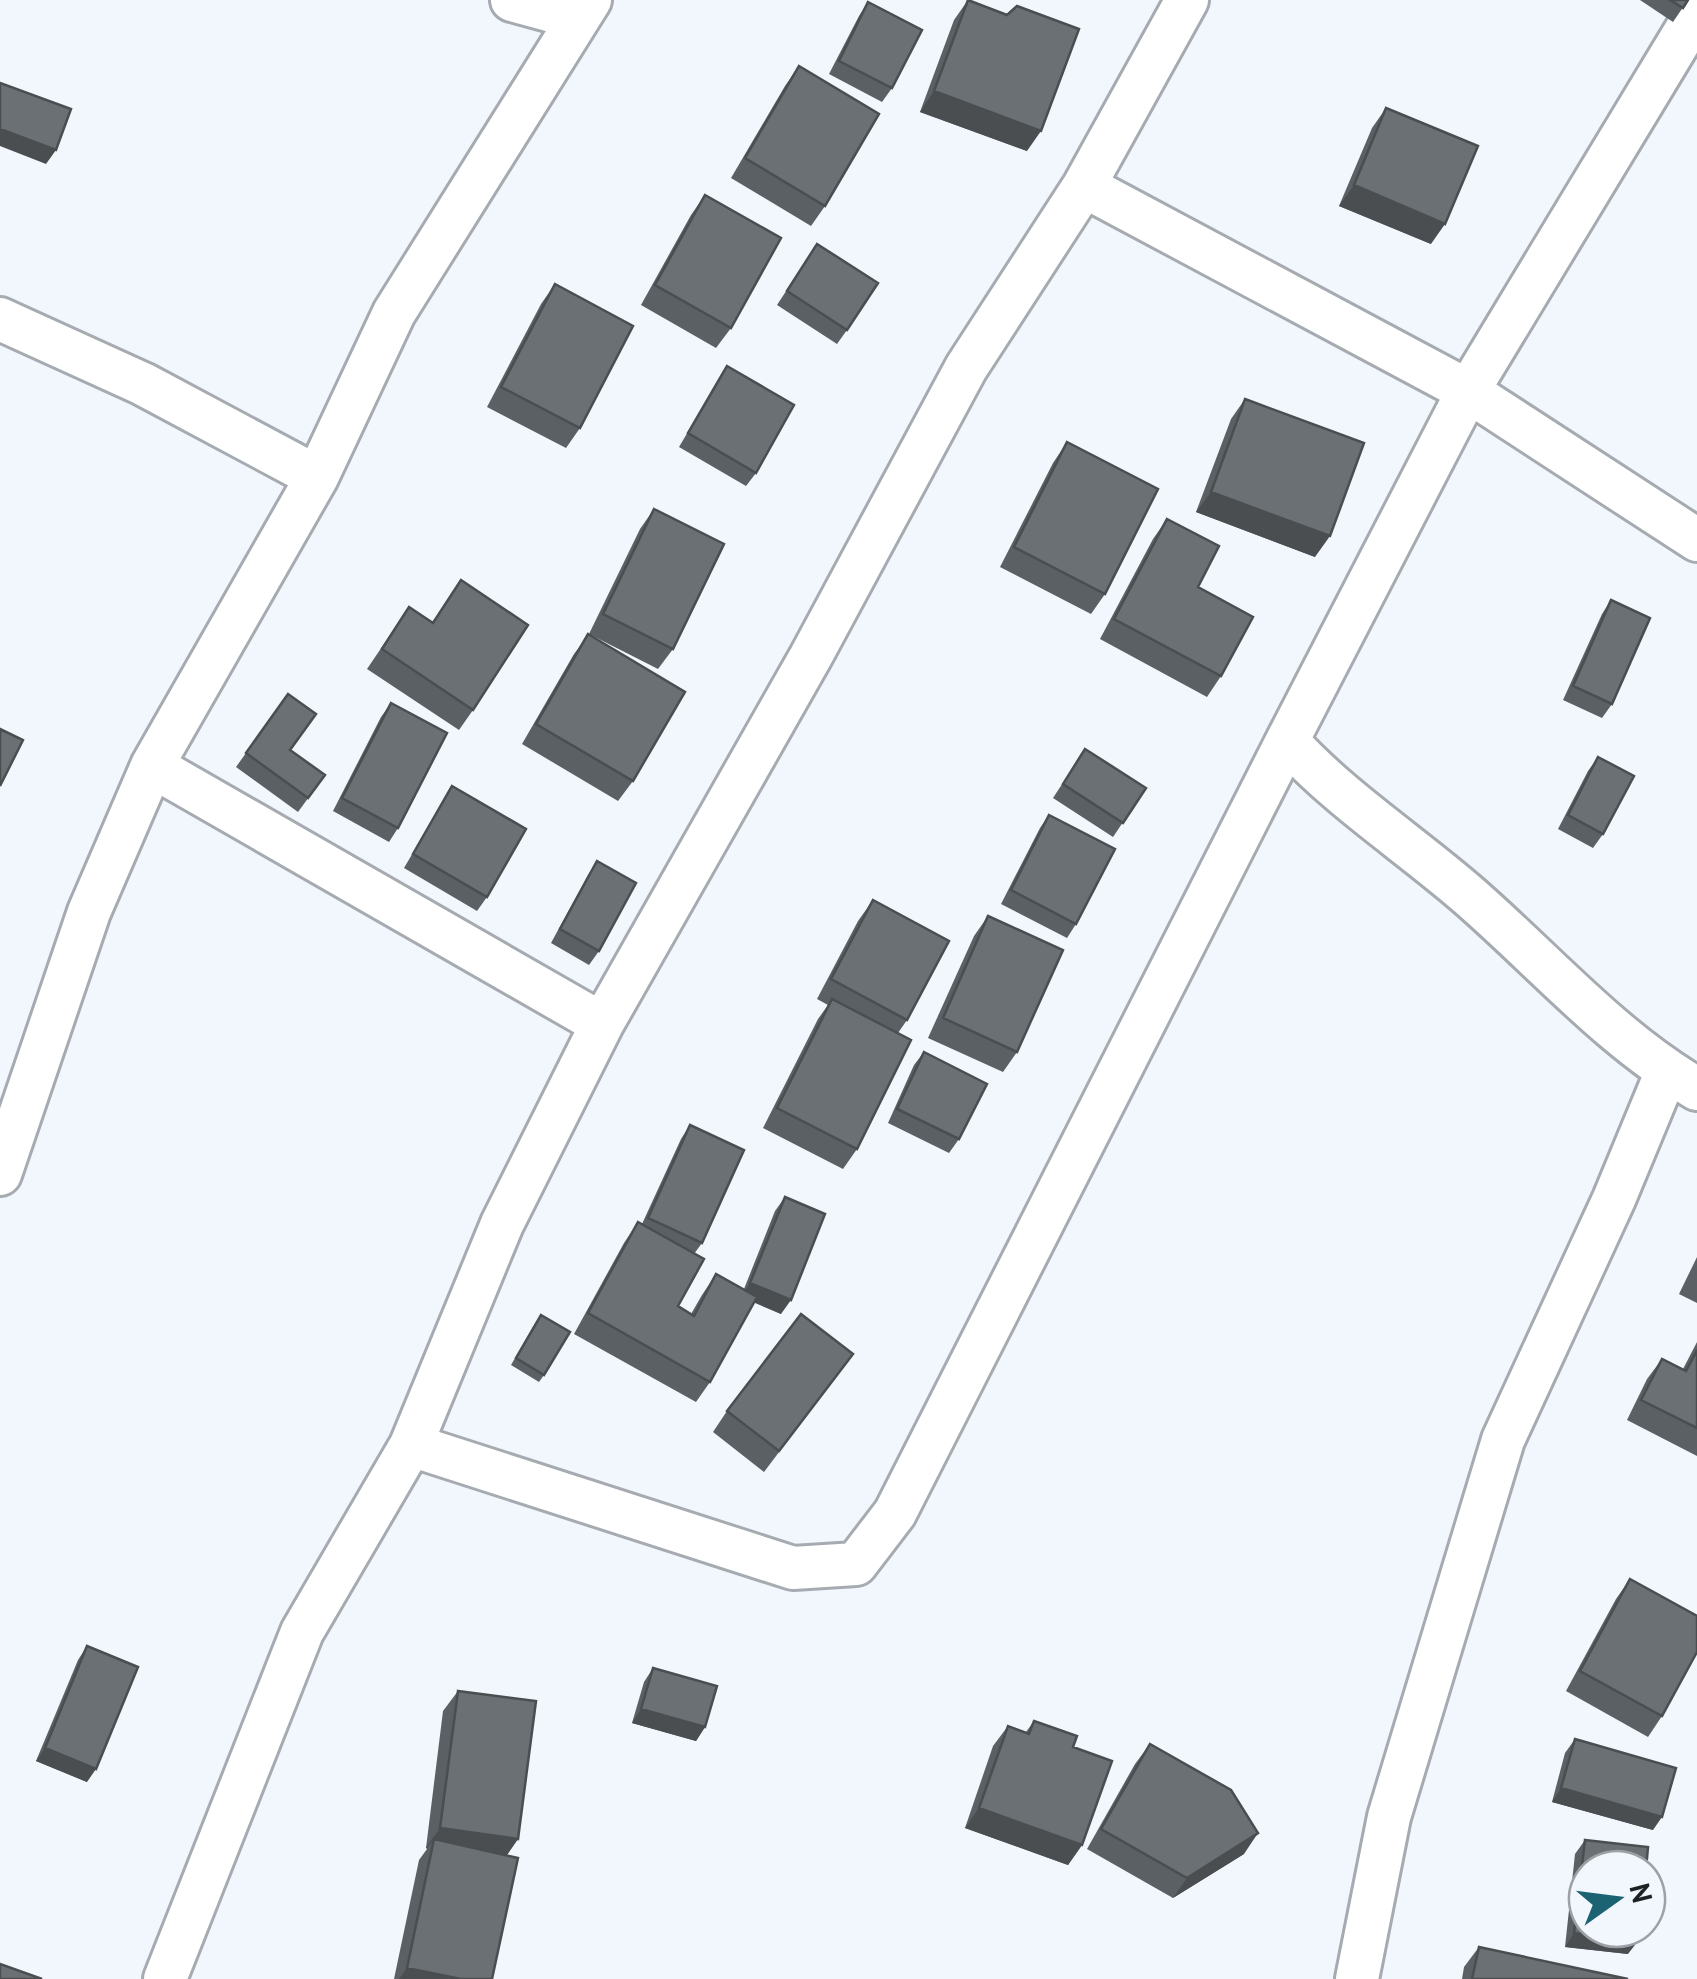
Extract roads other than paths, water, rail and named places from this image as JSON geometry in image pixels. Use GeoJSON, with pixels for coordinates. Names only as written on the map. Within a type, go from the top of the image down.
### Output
{"type":"FeatureCollection","features":[{"type":"Feature","properties":{"kind":"street"},"geometry":{"type":"LineString","coordinates":[[0,1174],[88,912],[152,766],[316,477],[394,313],[584,9],[512,0]]}},
{"type":"Feature","properties":{"kind":"street"},"geometry":{"type":"LineString","coordinates":[[165,1979],[302,1632],[410,1444],[502,1224],[602,1024],[811,656],[966,368],[1084,186],[1187,0]]}},
{"type":"Feature","properties":{"kind":"street"},"geometry":{"type":"LineString","coordinates":[[410,1444],[794,1568],[856,1564],[895,1513],[1468,392],[1697,12]]}},
{"type":"Feature","properties":{"kind":"street"},"geometry":{"type":"LineString","coordinates":[[1084,186],[1468,392],[1697,540]]}},
{"type":"Feature","properties":{"kind":"street"},"geometry":{"type":"LineString","coordinates":[[0,319],[142,384],[316,477]]}},
{"type":"Feature","properties":{"kind":"street"},"geometry":{"type":"LineString","coordinates":[[1287,741],[1321,777],[1468,895],[1580,997],[1682,1080],[1614,1199],[1503,1440],[1389,1817],[1357,1979]]}},
{"type":"Feature","properties":{"kind":"street"},"geometry":{"type":"LineString","coordinates":[[152,766],[602,1024]]}}]}
